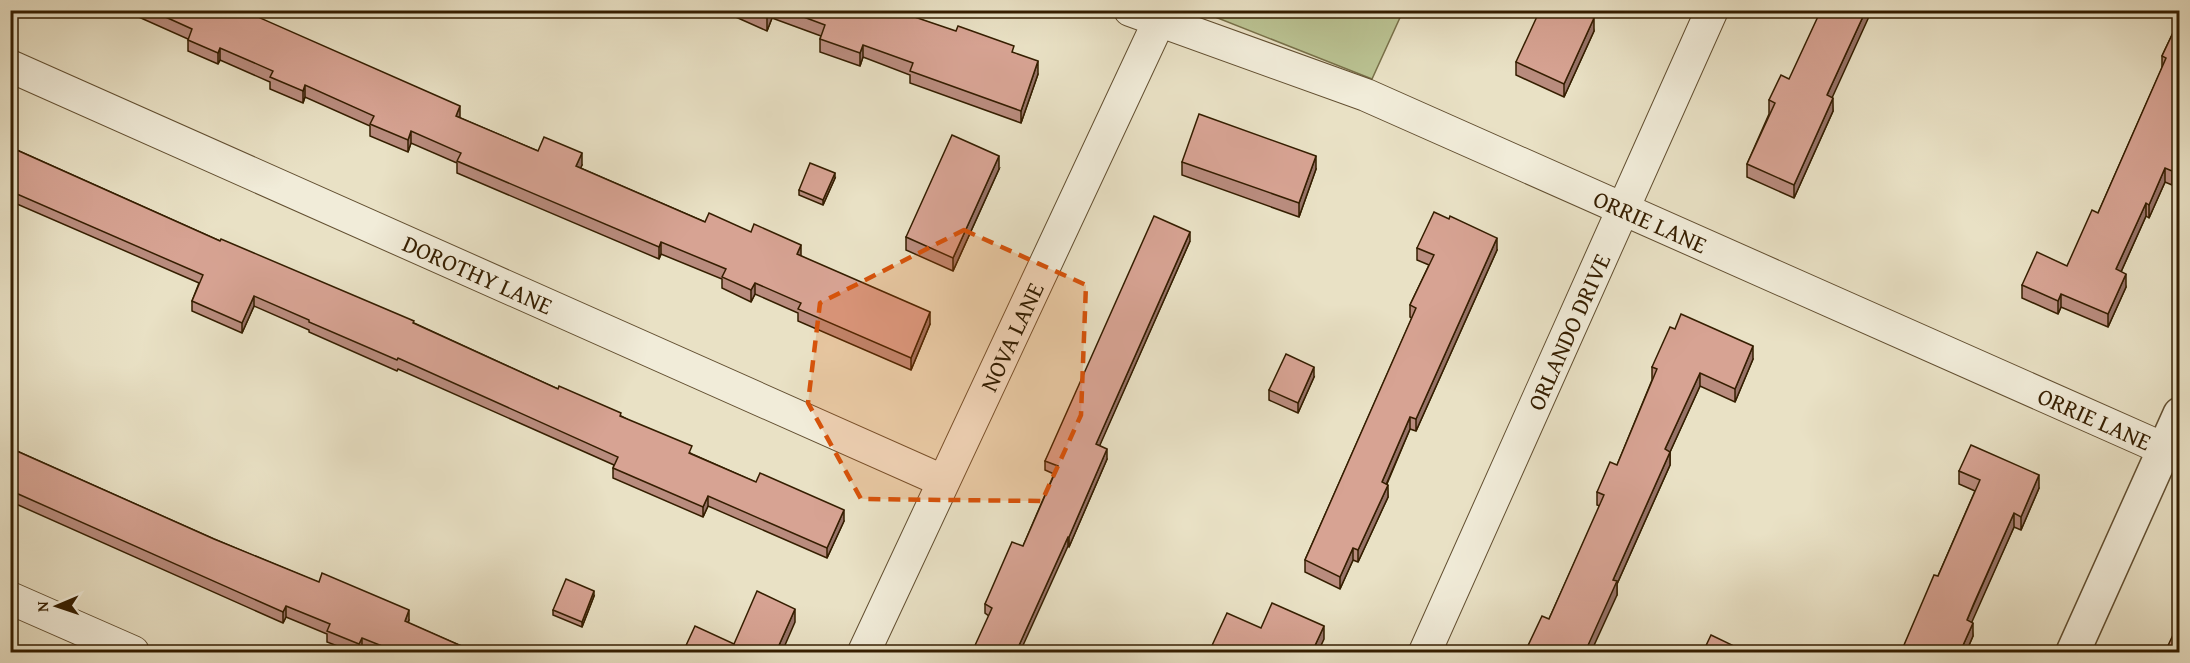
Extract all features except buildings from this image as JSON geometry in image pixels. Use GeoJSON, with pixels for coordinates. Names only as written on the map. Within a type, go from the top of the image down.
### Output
{"type":"FeatureCollection","features":[{"type":"Feature","properties":{"kind":"street","name":"ORLANDO DRIVE"},"geometry":{"type":"LineString","coordinates":[[1425,652],[1712,10]]}},
{"type":"Feature","properties":{"kind":"street","name":"ORRIE LANE"},"geometry":{"type":"LineString","coordinates":[[1145,16],[1366,95],[2164,449]]}},
{"type":"Feature","properties":{"kind":"street","name":"NOVA LANE"},"geometry":{"type":"LineString","coordinates":[[864,652],[943,481],[1145,16]]}},
{"type":"Feature","properties":{"kind":"street","name":"DOROTHY LANE"},"geometry":{"type":"LineString","coordinates":[[10,66],[943,481]]}},
{"type":"Feature","properties":{"kind":"street"},"geometry":{"type":"LineString","coordinates":[[2073,652],[2180,414]]}},
{"type":"Feature","properties":{"kind":"street"},"geometry":{"type":"LineString","coordinates":[[10,598],[133,652]]}},
{"type":"Feature","properties":{"kind":"highlighted area"},"geometry":{"type":"Polygon","coordinates":[[[964,230],[1086,285],[1081,415],[1042,501],[861,499],[808,403],[820,303],[964,230]]]}},
{"type":"Feature","properties":{"kind":"green space"},"geometry":{"type":"Polygon","coordinates":[[[1200,11],[1403,11],[1372,79],[1200,11]]]}}]}
